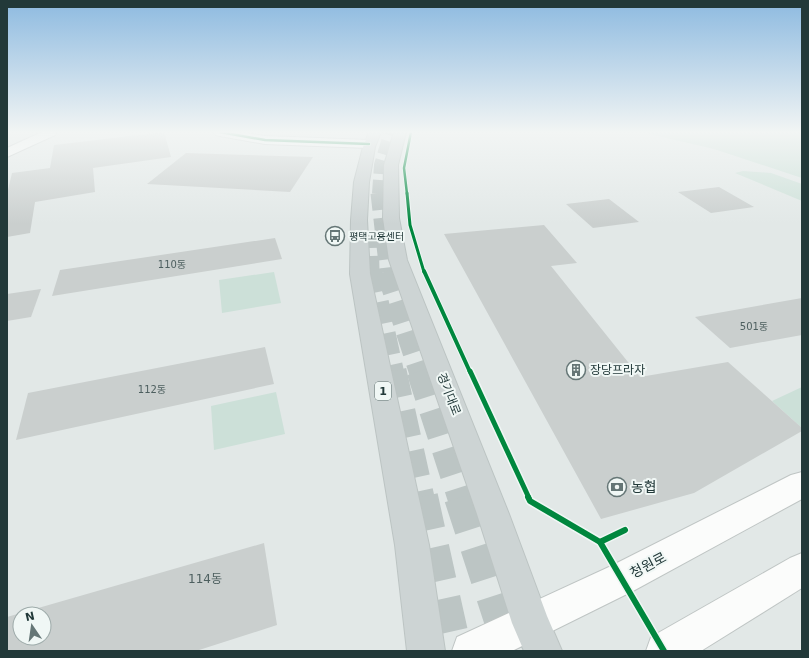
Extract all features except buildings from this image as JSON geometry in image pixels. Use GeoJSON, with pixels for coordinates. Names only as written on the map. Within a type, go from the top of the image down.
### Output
{"type":"FeatureCollection","features":[{"type":"Feature","properties":{"kind":"main road","name":"1"},"geometry":{"type":"LineString","coordinates":[[367,163],[361,190],[359,217],[360,274],[412,545],[426,651]]}},
{"type":"Feature","properties":{"kind":"main road","name":"경기대로"},"geometry":{"type":"LineString","coordinates":[[392,163],[391,218],[398,260],[493,514],[537,637]]}},
{"type":"Feature","properties":{"kind":"street","name":"청원로"},"geometry":{"type":"LineString","coordinates":[[471,651],[537,637],[628,576],[802,484]]}},
{"type":"Feature","properties":{"kind":"street"},"geometry":{"type":"LineString","coordinates":[[665,651],[802,569]]}},
{"type":"Feature","properties":{"kind":"green space"},"geometry":{"type":"Polygon","coordinates":[[[756,163],[802,163],[802,178],[756,163]]]}},
{"type":"Feature","properties":{"kind":"green space"},"geometry":{"type":"Polygon","coordinates":[[[743,171],[771,173],[802,184],[802,201],[735,173],[743,171]]]}},
{"type":"Feature","properties":{"kind":"green space"},"geometry":{"type":"Polygon","coordinates":[[[274,272],[281,303],[222,313],[219,280],[274,272]]]}},
{"type":"Feature","properties":{"kind":"green space"},"geometry":{"type":"Polygon","coordinates":[[[802,387],[802,428],[772,401],[802,387]]]}},
{"type":"Feature","properties":{"kind":"green space"},"geometry":{"type":"Polygon","coordinates":[[[276,392],[285,434],[214,450],[211,406],[276,392]]]}},
{"type":"Feature","properties":{"kind":"tunnel"},"geometry":{"type":"LineString","coordinates":[[379,193],[382,163]]}},
{"type":"Feature","properties":{"kind":"tunnel"},"geometry":{"type":"LineString","coordinates":[[379,193],[388,272]]}},
{"type":"Feature","properties":{"kind":"tunnel"},"geometry":{"type":"LineString","coordinates":[[370,231],[371,272]]}},
{"type":"Feature","properties":{"kind":"tunnel"},"geometry":{"type":"LineString","coordinates":[[371,271],[393,372]]}},
{"type":"Feature","properties":{"kind":"tunnel"},"geometry":{"type":"LineString","coordinates":[[387,271],[420,372]]}},
{"type":"Feature","properties":{"kind":"tunnel"},"geometry":{"type":"LineString","coordinates":[[393,371],[421,498]]}},
{"type":"Feature","properties":{"kind":"tunnel"},"geometry":{"type":"LineString","coordinates":[[420,371],[461,498]]}},
{"type":"Feature","properties":{"kind":"tunnel"},"geometry":{"type":"LineString","coordinates":[[421,497],[455,651]]}},
{"type":"Feature","properties":{"kind":"tunnel"},"geometry":{"type":"LineString","coordinates":[[461,497],[511,651]]}},
{"type":"Feature","properties":{"kind":"cycle path"},"geometry":{"type":"LineString","coordinates":[[405,163],[404,168],[410,225],[422,267],[530,501],[600,542],[625,530]]}},
{"type":"Feature","properties":{"kind":"cycle path"},"geometry":{"type":"LineString","coordinates":[[600,542],[664,651]]}},
{"type":"Feature","properties":{"kind":"place","name":"평택고용센터"},"geometry":{"type":"Point","coordinates":[335,236]}},
{"type":"Feature","properties":{"kind":"place","name":"장당프라자"},"geometry":{"type":"Point","coordinates":[576,370]}},
{"type":"Feature","properties":{"kind":"place","name":"농협"},"geometry":{"type":"Point","coordinates":[617,487]}}]}
